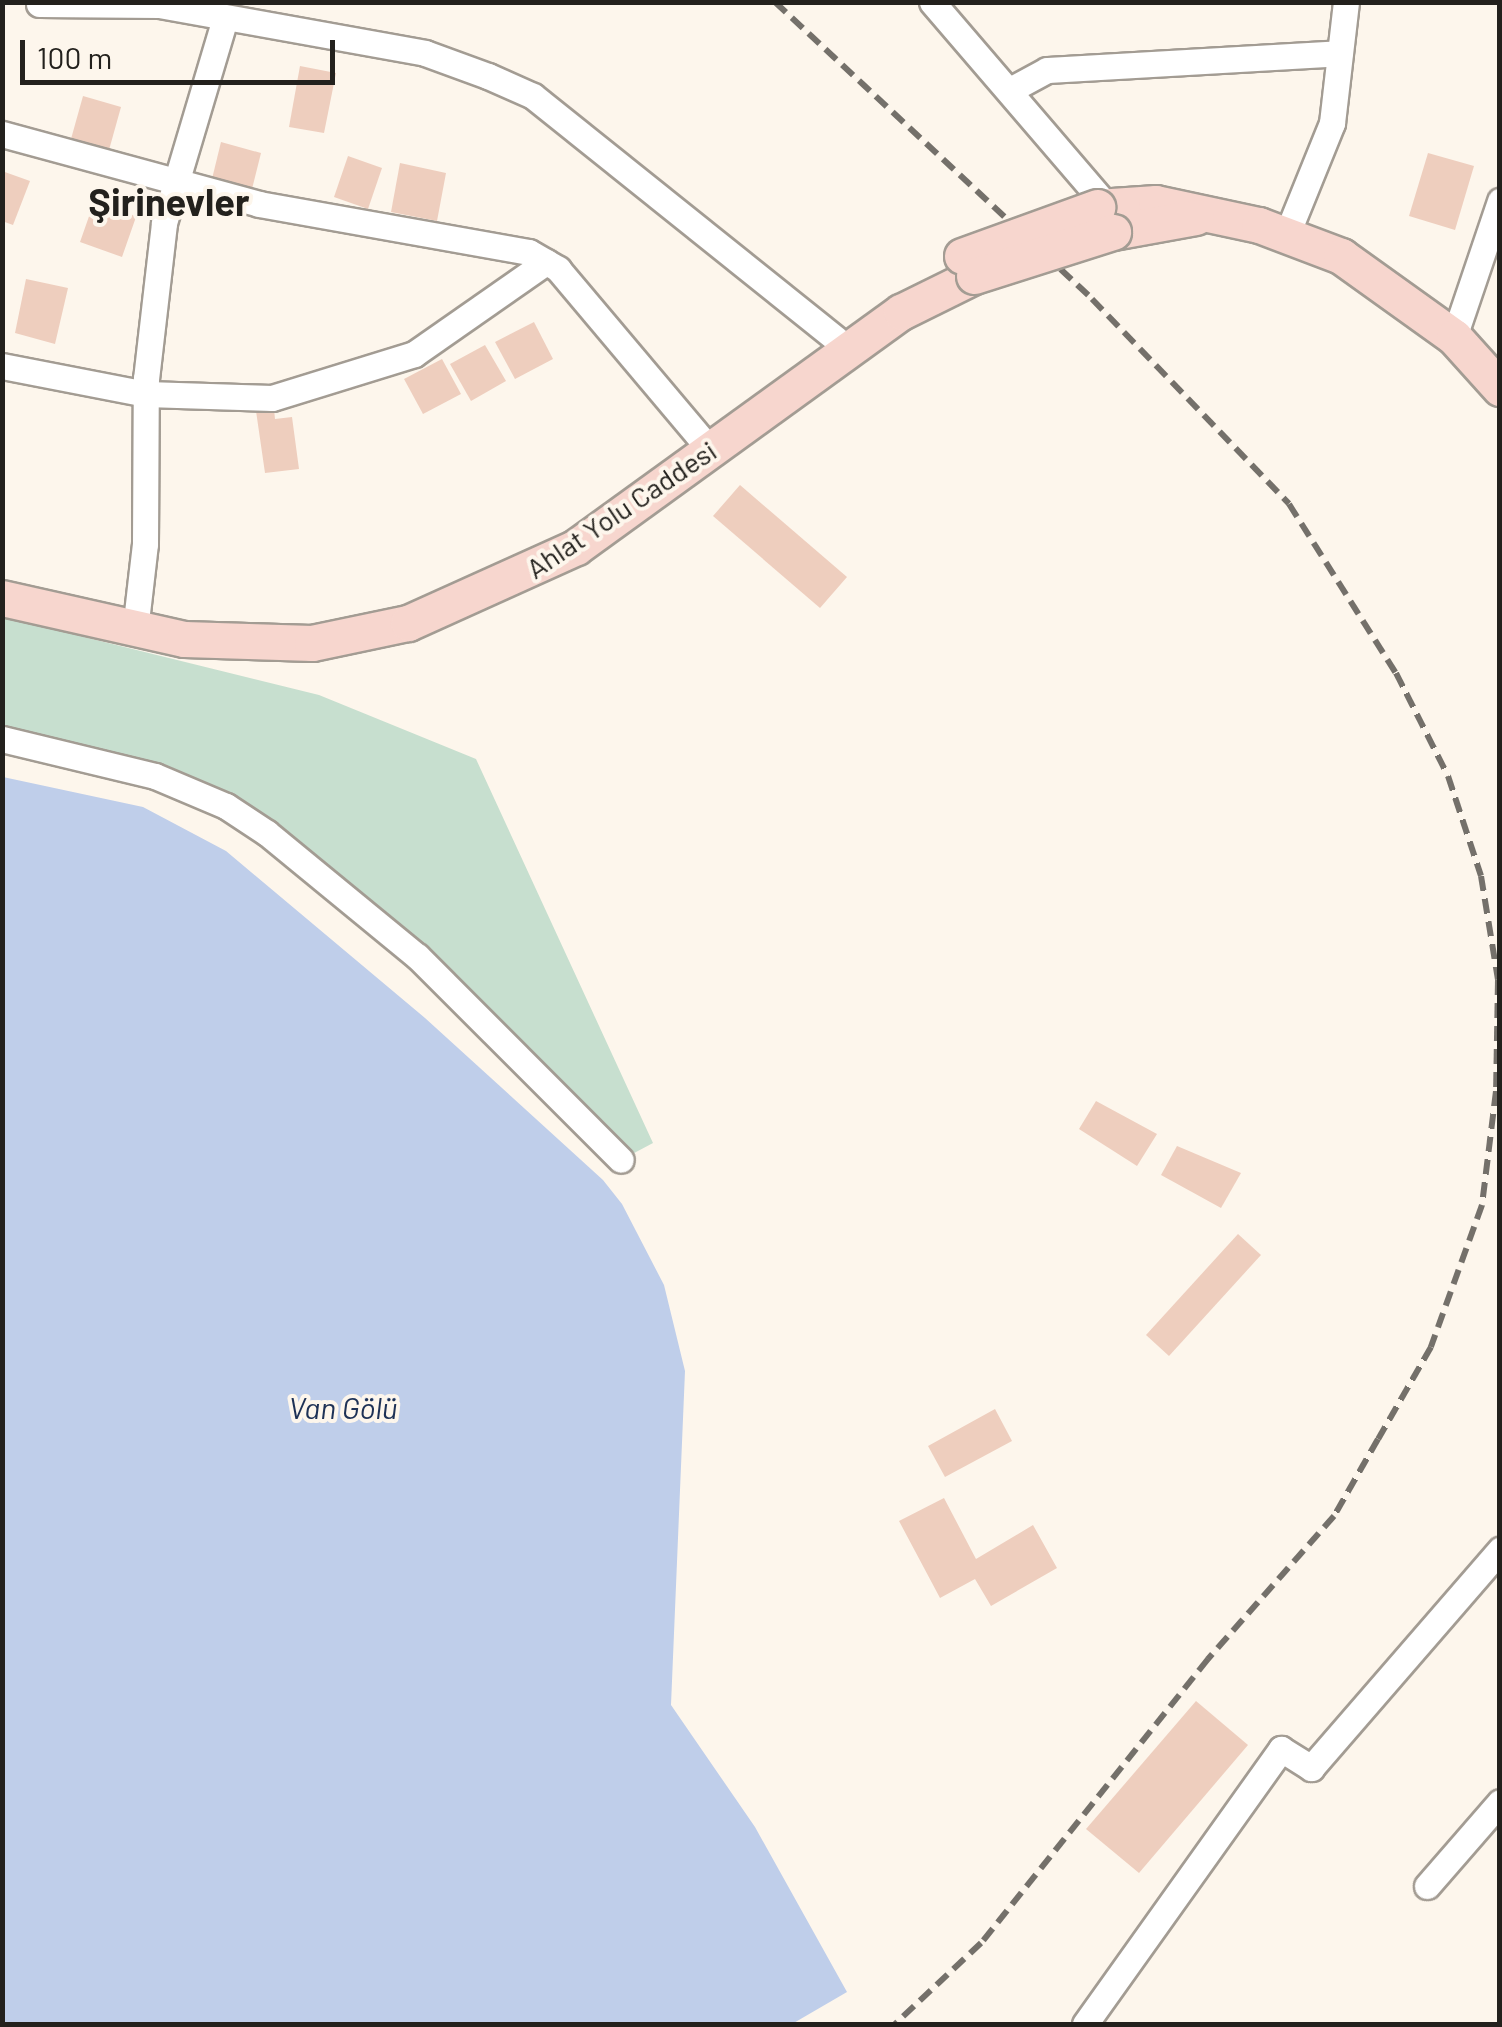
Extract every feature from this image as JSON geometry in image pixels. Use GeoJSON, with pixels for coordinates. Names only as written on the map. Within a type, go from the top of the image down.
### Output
{"type":"FeatureCollection","features":[{"type":"Feature","properties":{"kind":"street"},"geometry":{"type":"LineString","coordinates":[[932,2],[1010,90],[1105,215]]}},
{"type":"Feature","properties":{"kind":"street"},"geometry":{"type":"LineString","coordinates":[[1287,234],[1332,123],[1346,2]]}},
{"type":"Feature","properties":{"kind":"street"},"geometry":{"type":"LineString","coordinates":[[39,4],[159,5],[425,53],[533,96],[836,339]]}},
{"type":"Feature","properties":{"kind":"street"},"geometry":{"type":"LineString","coordinates":[[136,619],[145,544],[146,394],[164,223],[225,19]]}},
{"type":"Feature","properties":{"kind":"street"},"geometry":{"type":"LineString","coordinates":[[1010,90],[1048,70],[1340,54]]}},
{"type":"Feature","properties":{"kind":"street"},"geometry":{"type":"LineString","coordinates":[[2,134],[176,185],[529,252],[546,262],[706,445]]}},
{"type":"Feature","properties":{"kind":"street"},"geometry":{"type":"LineString","coordinates":[[1454,337],[1500,200]]}},
{"type":"Feature","properties":{"kind":"street"},"geometry":{"type":"LineString","coordinates":[[968,266],[1105,215],[1197,217],[1287,234],[1342,256],[1454,337],[1500,388]]}},
{"type":"Feature","properties":{"kind":"street"},"geometry":{"type":"LineString","coordinates":[[2,366],[146,394],[272,398],[336,382],[414,354],[546,262]]}},
{"type":"Feature","properties":{"kind":"street","name":"Ahlat Yolu Caddesi"},"geometry":{"type":"LineString","coordinates":[[706,445],[836,339],[968,266]]}},
{"type":"Feature","properties":{"kind":"street","name":"Ahlat Yolu Caddesi"},"geometry":{"type":"LineString","coordinates":[[2,598],[136,619],[259,626],[315,625],[385,611],[485,575],[566,536],[968,266]]}},
{"type":"Feature","properties":{"kind":"street","name":"Ahlat Yolu Caddesi"},"geometry":{"type":"LineString","coordinates":[[2,574],[136,619]]}},
{"type":"Feature","properties":{"kind":"street"},"geometry":{"type":"LineString","coordinates":[[2,739],[155,776],[226,806],[267,833],[416,956],[621,1160]]}},
{"type":"Feature","properties":{"kind":"street"},"geometry":{"type":"LineString","coordinates":[[1085,2024],[1281,1748],[1311,1768],[1500,1550]]}},
{"type":"Feature","properties":{"kind":"street"},"geometry":{"type":"LineString","coordinates":[[1427,1886],[1500,1802]]}},
{"type":"Feature","properties":{"kind":"green space"},"geometry":{"type":"Polygon","coordinates":[[[3,617],[319,695],[476,759],[653,1143],[621,1160],[526,1061],[226,806],[3,739],[3,617]]]}},
{"type":"Feature","properties":{"kind":"water","name":"Van Gölü"},"geometry":{"type":"Polygon","coordinates":[[[3,777],[143,807],[226,851],[425,1018],[603,1180],[622,1204],[664,1285],[685,1371],[671,1705],[755,1827],[847,1992],[792,2024],[3,2024],[3,777]]]}},
{"type":"Feature","properties":{"kind":"building"},"geometry":{"type":"Polygon","coordinates":[[[300,66],[336,73],[324,133],[289,127],[300,66]]]}},
{"type":"Feature","properties":{"kind":"building"},"geometry":{"type":"Polygon","coordinates":[[[83,96],[121,107],[109,150],[71,139],[83,96]]]}},
{"type":"Feature","properties":{"kind":"building"},"geometry":{"type":"Polygon","coordinates":[[[221,142],[261,153],[251,193],[211,183],[221,142]]]}},
{"type":"Feature","properties":{"kind":"building"},"geometry":{"type":"Polygon","coordinates":[[[1428,153],[1474,166],[1455,230],[1409,216],[1428,153]]]}},
{"type":"Feature","properties":{"kind":"building"},"geometry":{"type":"Polygon","coordinates":[[[348,156],[382,168],[368,209],[334,197],[348,156]]]}},
{"type":"Feature","properties":{"kind":"building"},"geometry":{"type":"Polygon","coordinates":[[[400,163],[446,173],[437,221],[391,212],[400,163]]]}},
{"type":"Feature","properties":{"kind":"building"},"geometry":{"type":"Polygon","coordinates":[[[2,171],[30,181],[13,225],[2,221],[2,171]]]}},
{"type":"Feature","properties":{"kind":"building"},"geometry":{"type":"Polygon","coordinates":[[[107,200],[136,217],[122,257],[80,242],[93,205],[103,209],[107,200]]]}},
{"type":"Feature","properties":{"kind":"building"},"geometry":{"type":"Polygon","coordinates":[[[26,279],[68,288],[55,344],[15,333],[26,279]]]}},
{"type":"Feature","properties":{"kind":"building"},"geometry":{"type":"Polygon","coordinates":[[[534,322],[553,359],[515,379],[495,342],[534,322]]]}},
{"type":"Feature","properties":{"kind":"building"},"geometry":{"type":"Polygon","coordinates":[[[485,345],[506,381],[471,401],[450,364],[485,345]]]}},
{"type":"Feature","properties":{"kind":"building"},"geometry":{"type":"Polygon","coordinates":[[[442,359],[461,394],[423,414],[404,379],[442,359]]]}},
{"type":"Feature","properties":{"kind":"building"},"geometry":{"type":"Polygon","coordinates":[[[274,409],[275,419],[292,417],[299,469],[265,473],[256,411],[274,409]]]}},
{"type":"Feature","properties":{"kind":"building"},"geometry":{"type":"Polygon","coordinates":[[[740,485],[847,577],[820,608],[713,516],[740,485]]]}},
{"type":"Feature","properties":{"kind":"building"},"geometry":{"type":"Polygon","coordinates":[[[1096,1101],[1157,1134],[1137,1166],[1079,1129],[1096,1101]]]}},
{"type":"Feature","properties":{"kind":"building"},"geometry":{"type":"Polygon","coordinates":[[[1177,1146],[1241,1173],[1221,1208],[1161,1175],[1177,1146]]]}},
{"type":"Feature","properties":{"kind":"building"},"geometry":{"type":"Polygon","coordinates":[[[1238,1234],[1261,1255],[1169,1356],[1146,1335],[1238,1234]]]}},
{"type":"Feature","properties":{"kind":"building"},"geometry":{"type":"Polygon","coordinates":[[[995,1409],[1012,1441],[945,1477],[928,1446],[995,1409]]]}},
{"type":"Feature","properties":{"kind":"building"},"geometry":{"type":"Polygon","coordinates":[[[944,1498],[976,1559],[1033,1525],[1057,1568],[991,1606],[975,1579],[940,1598],[899,1521],[944,1498]]]}},
{"type":"Feature","properties":{"kind":"building"},"geometry":{"type":"Polygon","coordinates":[[[1196,1701],[1248,1745],[1139,1873],[1086,1829],[1196,1701]]]}},
{"type":"Feature","properties":{"kind":"railway"},"geometry":{"type":"LineString","coordinates":[[775,2],[1092,299],[1289,504],[1396,673],[1448,776],[1481,876],[1498,980],[1496,1091],[1482,1205],[1431,1347],[1334,1516],[1208,1659],[981,1943],[895,2024]]}},
{"type":"Feature","properties":{"kind":"district","name":"Şirinevler"},"geometry":{"type":"Point","coordinates":[169,202]}}]}
